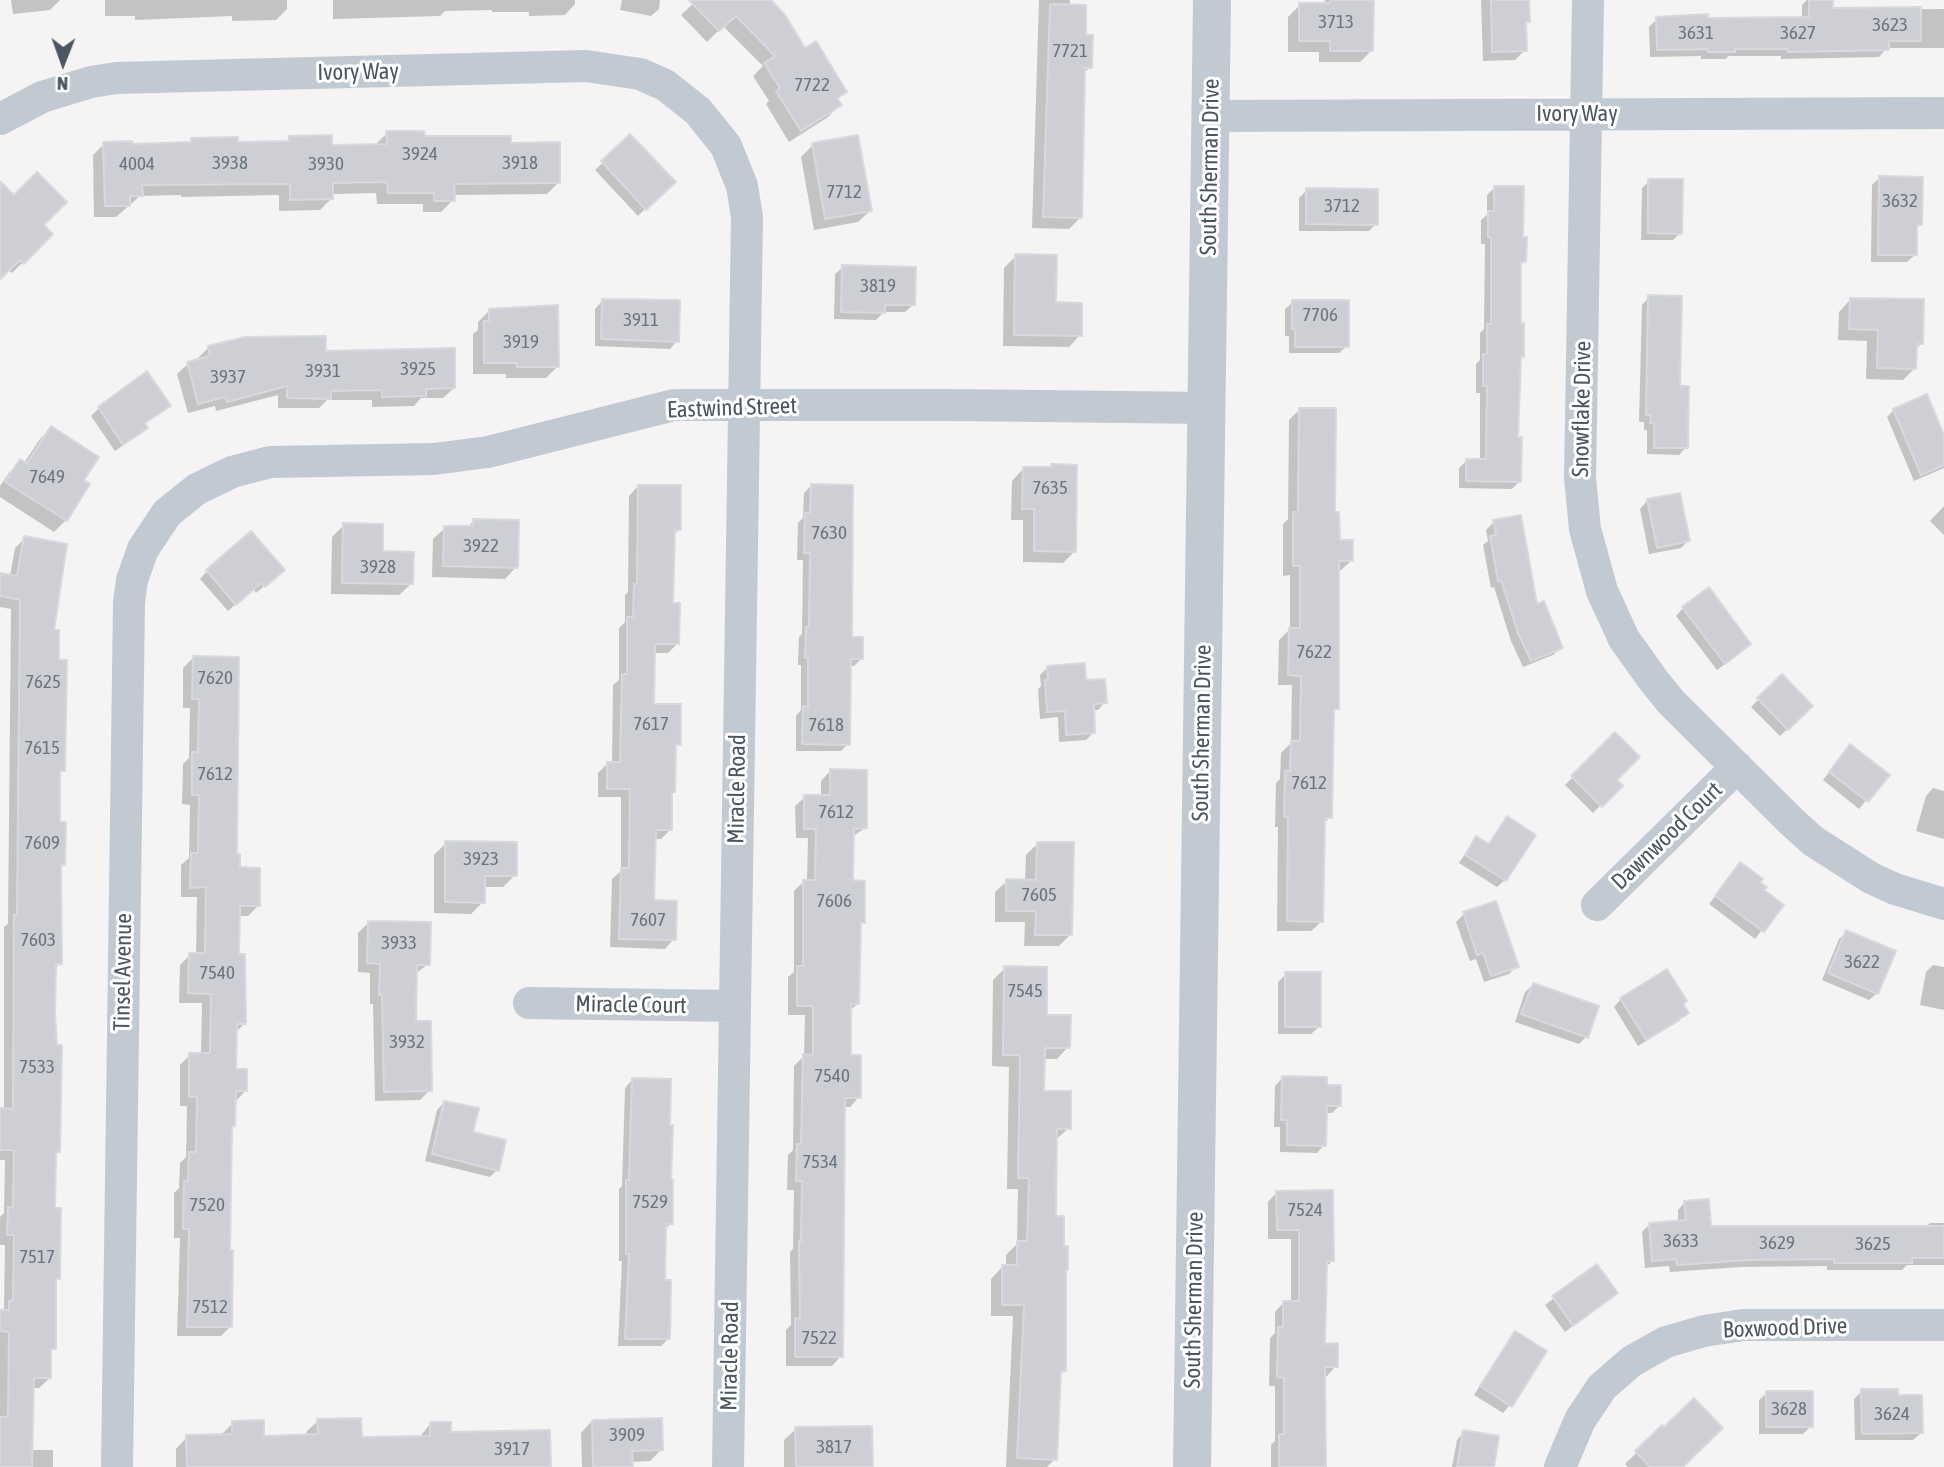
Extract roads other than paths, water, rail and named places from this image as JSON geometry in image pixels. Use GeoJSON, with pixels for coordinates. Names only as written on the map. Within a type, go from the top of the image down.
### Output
{"type":"FeatureCollection","features":[{"type":"Feature","properties":{"kind":"street","name":"South Sherman Drive"},"geometry":{"type":"LineString","coordinates":[[1192,1467],[1212,0]]}},
{"type":"Feature","properties":{"kind":"street","name":"Snowflake Drive"},"geometry":{"type":"LineString","coordinates":[[1588,0],[1580,478],[1590,554],[1612,616],[1638,660],[1671,702],[1813,841],[1895,889],[1944,904]]}},
{"type":"Feature","properties":{"kind":"street","name":"Ivory Way"},"geometry":{"type":"LineString","coordinates":[[0,118],[42,97],[91,82],[116,78],[586,66],[640,74],[665,85],[708,121]]}},
{"type":"Feature","properties":{"kind":"street","name":"Ivory Way"},"geometry":{"type":"LineString","coordinates":[[1211,117],[1944,113]]}},
{"type":"Feature","properties":{"kind":"street","name":"Miracle Road"},"geometry":{"type":"LineString","coordinates":[[708,121],[726,146],[735,165],[747,217],[728,1467]]}},
{"type":"Feature","properties":{"kind":"street","name":"Eastwind Street"},"geometry":{"type":"LineString","coordinates":[[187,497],[232,471],[270,462],[434,459],[488,452],[674,405],[1206,408]]}},
{"type":"Feature","properties":{"kind":"street","name":"Tinsel Avenue"},"geometry":{"type":"LineString","coordinates":[[117,1467],[128,602],[135,569],[148,539],[167,513],[187,497]]}},
{"type":"Feature","properties":{"kind":"street","name":"Dawnwood Court"},"geometry":{"type":"LineString","coordinates":[[1597,905],[1737,767]]}},
{"type":"Feature","properties":{"kind":"street","name":"Miracle Court"},"geometry":{"type":"LineString","coordinates":[[528,1003],[734,1006]]}},
{"type":"Feature","properties":{"kind":"street","name":"Boxwood Drive"},"geometry":{"type":"LineString","coordinates":[[1560,1467],[1580,1420],[1602,1387],[1632,1361],[1654,1348],[1704,1331],[1744,1325],[1944,1325]]}}]}
